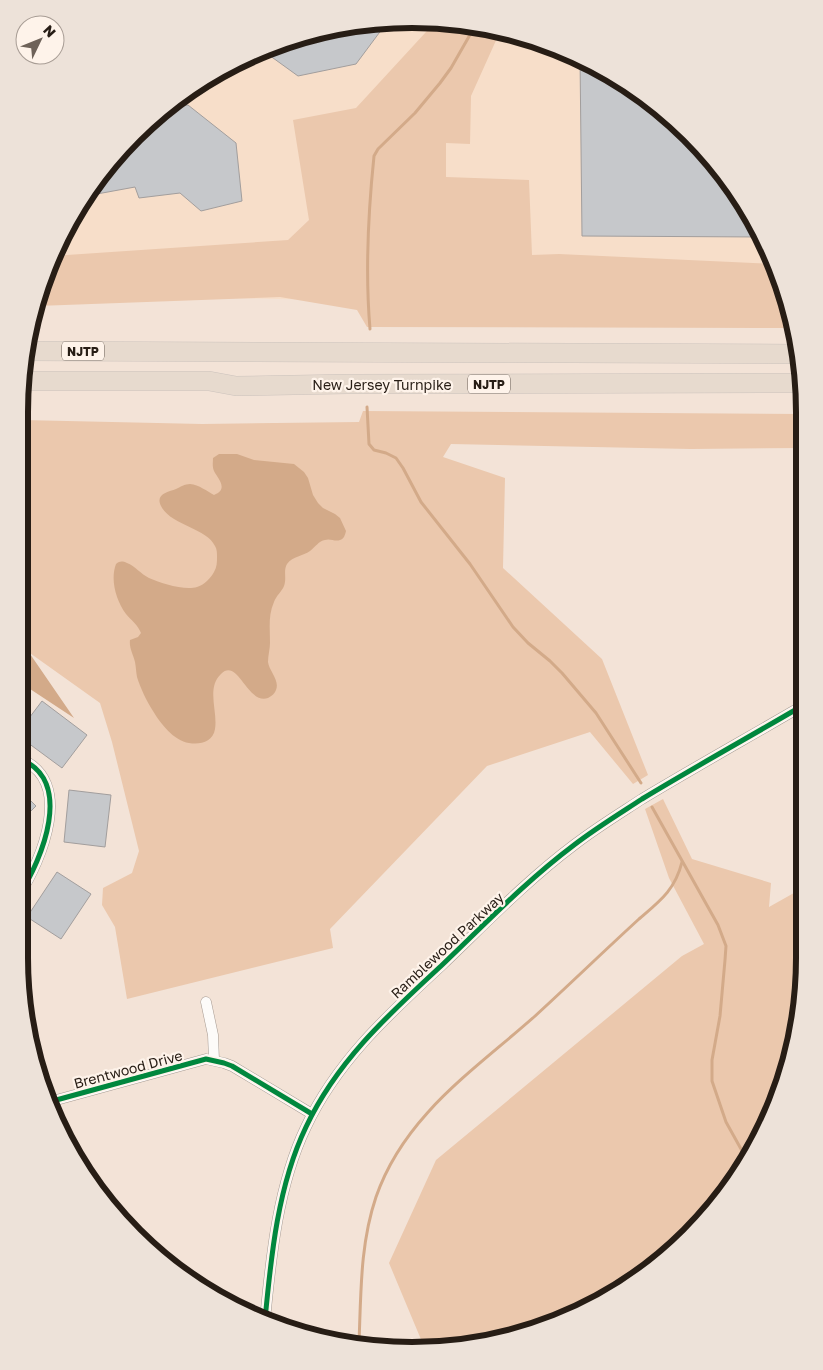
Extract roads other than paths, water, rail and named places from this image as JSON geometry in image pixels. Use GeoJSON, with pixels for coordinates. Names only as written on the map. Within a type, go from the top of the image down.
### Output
{"type":"FeatureCollection","features":[{"type":"Feature","properties":{"kind":"highway"},"geometry":{"type":"LineString","coordinates":[[35,340],[141,351]]}},
{"type":"Feature","properties":{"kind":"highway","name":"NJTP"},"geometry":{"type":"LineString","coordinates":[[33,351],[791,354]]}},
{"type":"Feature","properties":{"kind":"highway","name":"New Jersey Turnpike"},"geometry":{"type":"LineString","coordinates":[[29,381],[209,381],[236,386],[795,383]]}},
{"type":"Feature","properties":{"kind":"highway"},"geometry":{"type":"LineString","coordinates":[[28,393],[212,390],[236,386]]}},
{"type":"Feature","properties":{"kind":"street","name":"Ramblewood Parkway"},"geometry":{"type":"LineString","coordinates":[[266,1313],[282,1196],[296,1150],[312,1114],[329,1086],[374,1029],[511,900],[556,860],[595,830],[718,753],[795,710]]}},
{"type":"Feature","properties":{"kind":"street"},"geometry":{"type":"LineString","coordinates":[[28,762],[40,772],[50,794],[50,821],[44,842],[28,879]]}},
{"type":"Feature","properties":{"kind":"street"},"geometry":{"type":"LineString","coordinates":[[206,1002],[213,1035],[214,1060],[245,1073],[312,1114]]}},
{"type":"Feature","properties":{"kind":"street","name":"Brentwood Drive"},"geometry":{"type":"LineString","coordinates":[[55,1100],[197,1061],[214,1060]]}},
{"type":"Feature","properties":{"kind":"waterway"},"geometry":{"type":"LineString","coordinates":[[370,329],[368,242],[374,156],[378,149],[415,113],[440,83],[471,33]]}},
{"type":"Feature","properties":{"kind":"waterway"},"geometry":{"type":"LineString","coordinates":[[367,407],[369,444],[374,450],[396,458],[421,502],[470,564],[513,627],[562,673],[596,713],[641,783]]}},
{"type":"Feature","properties":{"kind":"waterway"},"geometry":{"type":"LineString","coordinates":[[652,807],[718,925],[726,946],[720,1016],[712,1060],[712,1081],[726,1122],[743,1152]]}},
{"type":"Feature","properties":{"kind":"waterway"},"geometry":{"type":"LineString","coordinates":[[359,1339],[362,1269],[371,1215],[388,1168],[404,1142],[422,1119],[465,1076],[534,1017],[666,894],[671,888],[682,862]]}}]}
